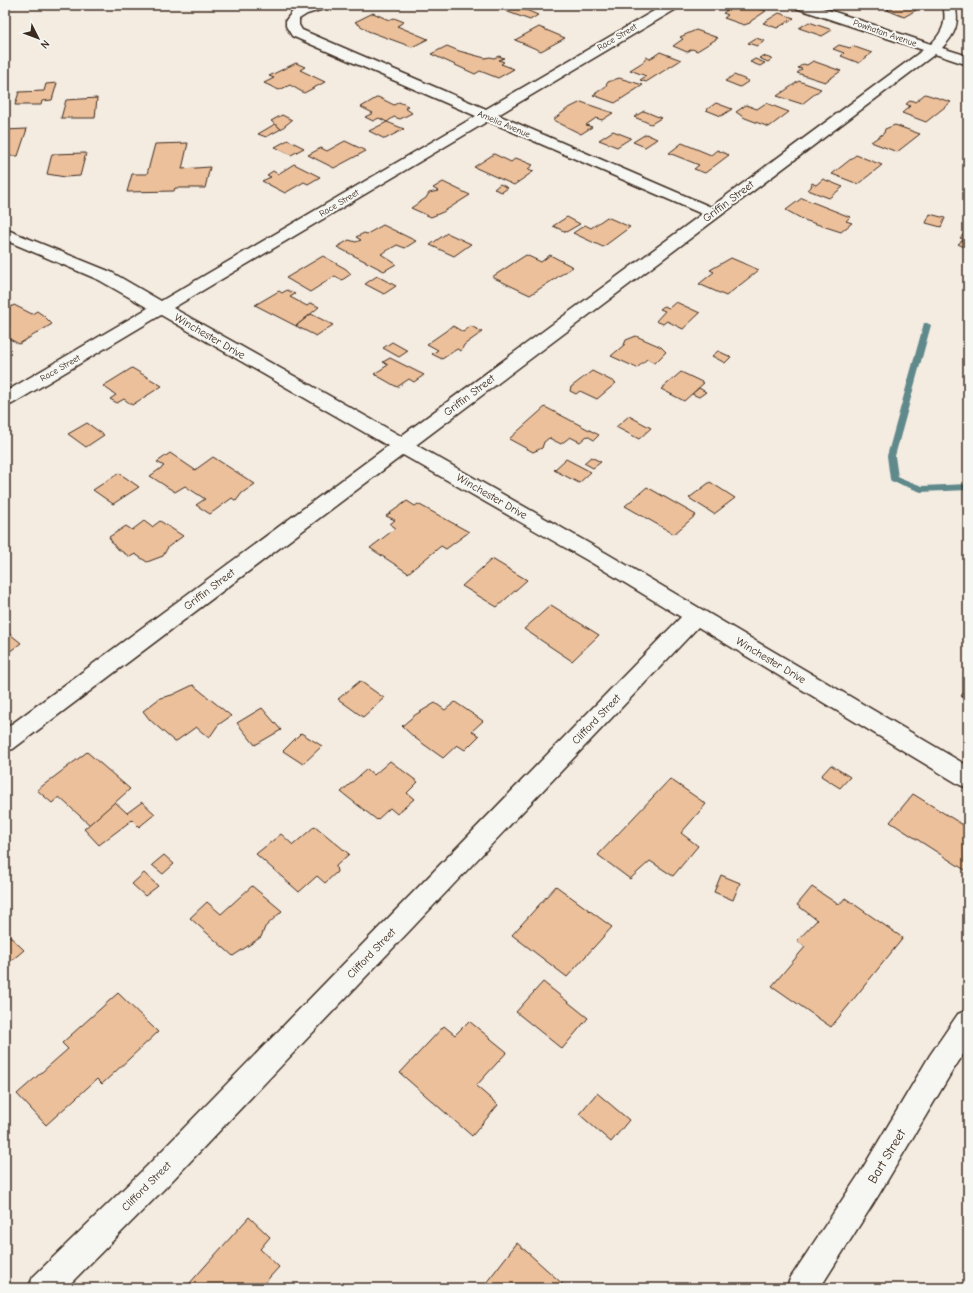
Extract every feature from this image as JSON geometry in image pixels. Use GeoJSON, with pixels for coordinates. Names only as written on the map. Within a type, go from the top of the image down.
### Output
{"type":"FeatureCollection","features":[{"type":"Feature","properties":{"kind":"street","name":"Amelia Avenue"},"geometry":{"type":"LineString","coordinates":[[322,5],[296,14],[292,19],[291,24],[296,33],[713,213]]}},
{"type":"Feature","properties":{"kind":"street","name":"Race Street"},"geometry":{"type":"LineString","coordinates":[[5,400],[673,5]]}},
{"type":"Feature","properties":{"kind":"street","name":"Powhatan Avenue"},"geometry":{"type":"LineString","coordinates":[[801,5],[968,61]]}},
{"type":"Feature","properties":{"kind":"street","name":"Griffin Street"},"geometry":{"type":"LineString","coordinates":[[5,742],[932,49],[945,38],[950,29],[953,16],[949,5]]}},
{"type":"Feature","properties":{"kind":"street","name":"Winchester Drive"},"geometry":{"type":"LineString","coordinates":[[5,234],[105,276],[162,308],[599,558],[968,778]]}},
{"type":"Feature","properties":{"kind":"street","name":"Clifford Street"},"geometry":{"type":"LineString","coordinates":[[44,1288],[156,1176],[696,615]]}},
{"type":"Feature","properties":{"kind":"street","name":"Bart Street"},"geometry":{"type":"LineString","coordinates":[[802,1288],[868,1186],[940,1065],[968,1023]]}},
{"type":"Feature","properties":{"kind":"building"},"geometry":{"type":"Polygon","coordinates":[[[514,5],[538,15],[530,20],[505,10],[514,5]]]}},
{"type":"Feature","properties":{"kind":"building"},"geometry":{"type":"Polygon","coordinates":[[[734,5],[749,5],[766,11],[750,23],[744,25],[724,18],[728,15],[723,13],[734,5]]]}},
{"type":"Feature","properties":{"kind":"building"},"geometry":{"type":"Polygon","coordinates":[[[879,5],[925,5],[904,17],[879,5]]]}},
{"type":"Feature","properties":{"kind":"building"},"geometry":{"type":"Polygon","coordinates":[[[373,13],[389,20],[394,18],[404,22],[397,26],[428,39],[412,47],[368,31],[355,22],[373,13]]]}},
{"type":"Feature","properties":{"kind":"building"},"geometry":{"type":"Polygon","coordinates":[[[779,13],[794,18],[777,28],[763,23],[779,13]]]}},
{"type":"Feature","properties":{"kind":"building"},"geometry":{"type":"Polygon","coordinates":[[[809,22],[832,30],[822,36],[799,28],[809,22]]]}},
{"type":"Feature","properties":{"kind":"building"},"geometry":{"type":"Polygon","coordinates":[[[539,27],[565,38],[541,51],[515,40],[539,27]]]}},
{"type":"Feature","properties":{"kind":"building"},"geometry":{"type":"Polygon","coordinates":[[[696,30],[718,38],[697,51],[692,49],[687,52],[673,46],[683,39],[680,37],[696,30]]]}},
{"type":"Feature","properties":{"kind":"building"},"geometry":{"type":"Polygon","coordinates":[[[756,38],[765,41],[757,46],[748,43],[756,38]]]}},
{"type":"Feature","properties":{"kind":"building"},"geometry":{"type":"Polygon","coordinates":[[[839,45],[850,48],[852,46],[872,53],[859,63],[841,56],[844,53],[833,49],[839,45]]]}},
{"type":"Feature","properties":{"kind":"building"},"geometry":{"type":"Polygon","coordinates":[[[447,46],[485,58],[494,58],[499,56],[504,58],[499,60],[504,62],[501,64],[514,69],[498,78],[480,71],[475,74],[431,54],[447,46]]]}},
{"type":"Feature","properties":{"kind":"building"},"geometry":{"type":"Polygon","coordinates":[[[660,52],[681,60],[646,82],[640,80],[646,76],[630,70],[643,62],[646,57],[650,59],[660,52]]]}},
{"type":"Feature","properties":{"kind":"building"},"geometry":{"type":"Polygon","coordinates":[[[763,56],[772,59],[768,62],[759,58],[763,56]]]}},
{"type":"Feature","properties":{"kind":"building"},"geometry":{"type":"Polygon","coordinates":[[[755,59],[765,63],[760,66],[750,62],[755,59]]]}},
{"type":"Feature","properties":{"kind":"building"},"geometry":{"type":"Polygon","coordinates":[[[813,61],[841,71],[825,82],[797,73],[802,69],[798,68],[803,64],[807,65],[813,61]]]}},
{"type":"Feature","properties":{"kind":"building"},"geometry":{"type":"Polygon","coordinates":[[[296,63],[305,67],[300,70],[325,82],[304,93],[290,85],[279,90],[264,83],[274,78],[269,76],[296,63]]]}},
{"type":"Feature","properties":{"kind":"building"},"geometry":{"type":"Polygon","coordinates":[[[734,75],[749,81],[740,87],[725,81],[734,75]]]}},
{"type":"Feature","properties":{"kind":"building"},"geometry":{"type":"Polygon","coordinates":[[[619,78],[643,85],[615,103],[593,95],[605,87],[608,82],[619,78]]]}},
{"type":"Feature","properties":{"kind":"building"},"geometry":{"type":"Polygon","coordinates":[[[799,81],[821,89],[802,104],[777,96],[799,81]]]}},
{"type":"Feature","properties":{"kind":"building"},"geometry":{"type":"Polygon","coordinates":[[[57,83],[52,100],[42,101],[41,105],[15,105],[19,92],[44,91],[46,84],[57,83]]]}},
{"type":"Feature","properties":{"kind":"building"},"geometry":{"type":"Polygon","coordinates":[[[925,94],[951,102],[926,122],[902,113],[910,106],[906,104],[911,100],[915,102],[925,94]]]}},
{"type":"Feature","properties":{"kind":"building"},"geometry":{"type":"Polygon","coordinates":[[[378,97],[394,105],[399,102],[408,106],[405,108],[412,113],[400,119],[394,117],[387,122],[379,118],[373,121],[365,117],[373,113],[361,107],[378,97]]]}},
{"type":"Feature","properties":{"kind":"building"},"geometry":{"type":"Polygon","coordinates":[[[97,98],[95,118],[61,118],[66,100],[97,98]]]}},
{"type":"Feature","properties":{"kind":"building"},"geometry":{"type":"Polygon","coordinates":[[[581,102],[613,113],[602,120],[596,118],[586,125],[592,127],[581,134],[553,120],[567,109],[581,102]]]}},
{"type":"Feature","properties":{"kind":"building"},"geometry":{"type":"Polygon","coordinates":[[[716,103],[732,109],[721,116],[706,110],[716,103]]]}},
{"type":"Feature","properties":{"kind":"building"},"geometry":{"type":"Polygon","coordinates":[[[766,103],[789,112],[769,127],[745,118],[736,112],[746,105],[757,109],[766,103]]]}},
{"type":"Feature","properties":{"kind":"building"},"geometry":{"type":"Polygon","coordinates":[[[644,111],[661,118],[651,124],[634,117],[644,111]]]}},
{"type":"Feature","properties":{"kind":"building"},"geometry":{"type":"Polygon","coordinates":[[[282,115],[292,120],[281,129],[271,121],[282,115]]]}},
{"type":"Feature","properties":{"kind":"building"},"geometry":{"type":"Polygon","coordinates":[[[387,122],[404,129],[385,139],[369,131],[387,122]]]}},
{"type":"Feature","properties":{"kind":"building"},"geometry":{"type":"Polygon","coordinates":[[[275,124],[281,129],[266,137],[258,134],[275,124]]]}},
{"type":"Feature","properties":{"kind":"building"},"geometry":{"type":"Polygon","coordinates":[[[895,125],[920,134],[897,152],[871,142],[884,133],[885,129],[895,125]]]}},
{"type":"Feature","properties":{"kind":"building"},"geometry":{"type":"Polygon","coordinates":[[[27,129],[18,156],[5,156],[5,130],[27,129]]]}},
{"type":"Feature","properties":{"kind":"building"},"geometry":{"type":"Polygon","coordinates":[[[613,131],[631,138],[617,147],[599,140],[613,131]]]}},
{"type":"Feature","properties":{"kind":"building"},"geometry":{"type":"Polygon","coordinates":[[[646,134],[657,139],[645,147],[633,142],[646,134]]]}},
{"type":"Feature","properties":{"kind":"building"},"geometry":{"type":"Polygon","coordinates":[[[288,140],[304,148],[291,155],[275,147],[288,140]]]}},
{"type":"Feature","properties":{"kind":"building"},"geometry":{"type":"Polygon","coordinates":[[[345,141],[366,151],[334,168],[308,155],[321,148],[327,151],[345,141]]]}},
{"type":"Feature","properties":{"kind":"building"},"geometry":{"type":"Polygon","coordinates":[[[188,143],[182,169],[210,167],[205,188],[175,188],[174,191],[127,192],[132,174],[147,174],[155,144],[188,143]]]}},
{"type":"Feature","properties":{"kind":"building"},"geometry":{"type":"Polygon","coordinates":[[[682,143],[711,155],[717,150],[729,155],[705,173],[694,169],[699,165],[669,153],[682,143]]]}},
{"type":"Feature","properties":{"kind":"building"},"geometry":{"type":"Polygon","coordinates":[[[86,153],[80,176],[65,177],[47,174],[52,154],[86,153]]]}},
{"type":"Feature","properties":{"kind":"building"},"geometry":{"type":"Polygon","coordinates":[[[494,154],[511,162],[516,158],[533,165],[528,169],[534,171],[514,185],[474,167],[494,154]]]}},
{"type":"Feature","properties":{"kind":"building"},"geometry":{"type":"Polygon","coordinates":[[[856,155],[882,165],[858,184],[832,174],[856,155]]]}},
{"type":"Feature","properties":{"kind":"building"},"geometry":{"type":"Polygon","coordinates":[[[294,164],[320,177],[308,184],[304,182],[285,193],[262,181],[271,177],[267,175],[273,171],[278,174],[294,164]]]}},
{"type":"Feature","properties":{"kind":"building"},"geometry":{"type":"Polygon","coordinates":[[[823,179],[843,187],[829,198],[808,190],[812,183],[816,185],[823,179]]]}},
{"type":"Feature","properties":{"kind":"building"},"geometry":{"type":"Polygon","coordinates":[[[443,182],[470,195],[443,212],[431,217],[411,208],[426,198],[429,193],[438,191],[433,188],[443,182]]]}},
{"type":"Feature","properties":{"kind":"building"},"geometry":{"type":"Polygon","coordinates":[[[500,184],[508,188],[502,192],[494,189],[500,184]]]}},
{"type":"Feature","properties":{"kind":"building"},"geometry":{"type":"Polygon","coordinates":[[[802,198],[850,217],[846,221],[852,223],[841,232],[804,220],[786,210],[802,198]]]}},
{"type":"Feature","properties":{"kind":"building"},"geometry":{"type":"Polygon","coordinates":[[[930,214],[945,218],[941,227],[926,223],[930,214]]]}},
{"type":"Feature","properties":{"kind":"building"},"geometry":{"type":"Polygon","coordinates":[[[567,217],[580,224],[566,232],[553,226],[567,217]]]}},
{"type":"Feature","properties":{"kind":"building"},"geometry":{"type":"Polygon","coordinates":[[[607,217],[630,227],[603,247],[573,233],[585,225],[591,228],[607,217]]]}},
{"type":"Feature","properties":{"kind":"building"},"geometry":{"type":"Polygon","coordinates":[[[383,225],[416,241],[405,248],[397,245],[381,254],[396,264],[384,271],[337,247],[349,240],[356,242],[361,240],[356,237],[364,233],[367,234],[383,225]]]}},
{"type":"Feature","properties":{"kind":"building"},"geometry":{"type":"Polygon","coordinates":[[[968,229],[968,249],[958,244],[964,239],[960,238],[968,229]]]}},
{"type":"Feature","properties":{"kind":"building"},"geometry":{"type":"Polygon","coordinates":[[[447,233],[471,244],[454,256],[430,245],[447,233]]]}},
{"type":"Feature","properties":{"kind":"building"},"geometry":{"type":"Polygon","coordinates":[[[526,255],[541,262],[550,255],[573,267],[530,295],[492,277],[526,255]]]}},
{"type":"Feature","properties":{"kind":"building"},"geometry":{"type":"Polygon","coordinates":[[[323,256],[346,269],[351,274],[342,280],[335,276],[310,292],[286,278],[323,256]]]}},
{"type":"Feature","properties":{"kind":"building"},"geometry":{"type":"Polygon","coordinates":[[[731,258],[759,270],[726,296],[699,284],[714,272],[710,270],[731,258]]]}},
{"type":"Feature","properties":{"kind":"building"},"geometry":{"type":"Polygon","coordinates":[[[377,276],[396,286],[384,294],[365,284],[377,276]]]}},
{"type":"Feature","properties":{"kind":"building"},"geometry":{"type":"Polygon","coordinates":[[[287,290],[295,294],[290,297],[307,306],[311,303],[319,307],[296,326],[255,305],[279,291],[282,293],[287,290]]]}},
{"type":"Feature","properties":{"kind":"building"},"geometry":{"type":"Polygon","coordinates":[[[676,302],[700,313],[683,329],[667,321],[663,324],[656,321],[665,311],[660,309],[664,306],[669,308],[676,302]]]}},
{"type":"Feature","properties":{"kind":"building"},"geometry":{"type":"Polygon","coordinates":[[[14,305],[32,314],[37,311],[52,324],[19,344],[6,337],[10,335],[5,332],[5,311],[14,305]]]}},
{"type":"Feature","properties":{"kind":"building"},"geometry":{"type":"Polygon","coordinates":[[[311,314],[333,325],[316,336],[296,326],[311,314]]]}},
{"type":"Feature","properties":{"kind":"building"},"geometry":{"type":"Polygon","coordinates":[[[453,326],[463,332],[471,326],[482,332],[464,345],[461,351],[457,349],[442,359],[432,354],[438,350],[427,344],[453,326]]]}},
{"type":"Feature","properties":{"kind":"building"},"geometry":{"type":"Polygon","coordinates":[[[636,336],[661,347],[666,352],[655,363],[647,359],[637,368],[611,356],[624,345],[626,340],[636,336]]]}},
{"type":"Feature","properties":{"kind":"building"},"geometry":{"type":"Polygon","coordinates":[[[392,342],[408,351],[399,357],[383,348],[392,342]]]}},
{"type":"Feature","properties":{"kind":"building"},"geometry":{"type":"Polygon","coordinates":[[[718,351],[731,357],[725,363],[712,356],[718,351]]]}},
{"type":"Feature","properties":{"kind":"building"},"geometry":{"type":"Polygon","coordinates":[[[390,358],[424,375],[414,382],[409,379],[397,387],[374,374],[388,365],[383,362],[390,358]]]}},
{"type":"Feature","properties":{"kind":"building"},"geometry":{"type":"Polygon","coordinates":[[[132,368],[162,386],[132,405],[124,399],[117,403],[110,399],[116,395],[103,386],[132,368]]]}},
{"type":"Feature","properties":{"kind":"building"},"geometry":{"type":"Polygon","coordinates":[[[592,371],[616,383],[597,399],[580,391],[576,394],[570,391],[571,387],[592,371]]]}},
{"type":"Feature","properties":{"kind":"building"},"geometry":{"type":"Polygon","coordinates":[[[681,372],[704,383],[684,401],[661,389],[681,372]]]}},
{"type":"Feature","properties":{"kind":"building"},"geometry":{"type":"Polygon","coordinates":[[[699,388],[706,392],[699,397],[692,394],[699,388]]]}},
{"type":"Feature","properties":{"kind":"building"},"geometry":{"type":"Polygon","coordinates":[[[545,407],[599,435],[594,440],[587,436],[580,442],[570,437],[561,444],[549,438],[544,442],[542,448],[533,452],[509,439],[545,407]]]}},
{"type":"Feature","properties":{"kind":"building"},"geometry":{"type":"Polygon","coordinates":[[[629,416],[651,428],[639,439],[616,427],[629,416]]]}},
{"type":"Feature","properties":{"kind":"building"},"geometry":{"type":"Polygon","coordinates":[[[87,423],[104,435],[86,447],[68,434],[87,423]]]}},
{"type":"Feature","properties":{"kind":"building"},"geometry":{"type":"Polygon","coordinates":[[[170,453],[195,470],[213,457],[255,484],[242,493],[236,501],[232,498],[210,514],[196,505],[205,499],[185,486],[175,492],[150,476],[164,466],[157,462],[170,453]]]}},
{"type":"Feature","properties":{"kind":"building"},"geometry":{"type":"Polygon","coordinates":[[[591,457],[601,462],[593,468],[584,463],[591,457]]]}},
{"type":"Feature","properties":{"kind":"building"},"geometry":{"type":"Polygon","coordinates":[[[566,459],[591,472],[579,483],[554,470],[566,459]]]}},
{"type":"Feature","properties":{"kind":"building"},"geometry":{"type":"Polygon","coordinates":[[[119,473],[139,487],[113,504],[93,490],[119,473]]]}},
{"type":"Feature","properties":{"kind":"building"},"geometry":{"type":"Polygon","coordinates":[[[710,482],[735,498],[714,514],[689,498],[710,482]]]}},
{"type":"Feature","properties":{"kind":"building"},"geometry":{"type":"Polygon","coordinates":[[[647,487],[696,515],[674,534],[625,506],[647,487]]]}},
{"type":"Feature","properties":{"kind":"building"},"geometry":{"type":"Polygon","coordinates":[[[407,501],[415,506],[418,504],[469,532],[446,549],[441,546],[408,573],[370,548],[396,528],[390,524],[395,520],[386,516],[407,501]]]}},
{"type":"Feature","properties":{"kind":"building"},"geometry":{"type":"Polygon","coordinates":[[[144,521],[152,527],[160,521],[183,536],[168,547],[163,556],[147,562],[135,554],[130,557],[115,547],[109,537],[126,526],[132,530],[144,521]]]}},
{"type":"Feature","properties":{"kind":"building"},"geometry":{"type":"Polygon","coordinates":[[[492,559],[527,580],[497,607],[462,586],[492,559]]]}},
{"type":"Feature","properties":{"kind":"building"},"geometry":{"type":"Polygon","coordinates":[[[551,605],[599,635],[572,661],[524,629],[551,605]]]}},
{"type":"Feature","properties":{"kind":"building"},"geometry":{"type":"Polygon","coordinates":[[[5,630],[21,643],[5,655],[5,630]]]}},
{"type":"Feature","properties":{"kind":"building"},"geometry":{"type":"Polygon","coordinates":[[[360,681],[384,698],[363,717],[338,699],[360,681]]]}},
{"type":"Feature","properties":{"kind":"building"},"geometry":{"type":"Polygon","coordinates":[[[193,685],[231,716],[218,725],[209,738],[196,727],[175,742],[150,720],[143,711],[160,698],[172,695],[193,685]]]}},
{"type":"Feature","properties":{"kind":"building"},"geometry":{"type":"Polygon","coordinates":[[[968,687],[968,700],[961,696],[968,687]]]}},
{"type":"Feature","properties":{"kind":"building"},"geometry":{"type":"Polygon","coordinates":[[[455,702],[483,721],[472,731],[479,736],[465,750],[457,745],[443,758],[415,738],[402,726],[415,715],[435,703],[445,710],[455,702]]]}},
{"type":"Feature","properties":{"kind":"building"},"geometry":{"type":"Polygon","coordinates":[[[262,708],[281,730],[255,745],[237,723],[262,708]]]}},
{"type":"Feature","properties":{"kind":"building"},"geometry":{"type":"Polygon","coordinates":[[[301,733],[322,746],[303,764],[283,751],[301,733]]]}},
{"type":"Feature","properties":{"kind":"building"},"geometry":{"type":"Polygon","coordinates":[[[87,752],[130,789],[90,825],[59,797],[52,803],[37,790],[87,752]]]}},
{"type":"Feature","properties":{"kind":"building"},"geometry":{"type":"Polygon","coordinates":[[[390,761],[418,782],[407,793],[414,799],[397,814],[390,808],[377,820],[341,792],[367,769],[374,775],[390,761]]]}},
{"type":"Feature","properties":{"kind":"building"},"geometry":{"type":"Polygon","coordinates":[[[831,765],[850,777],[840,788],[821,776],[831,765]]]}},
{"type":"Feature","properties":{"kind":"building"},"geometry":{"type":"Polygon","coordinates":[[[670,779],[706,804],[681,833],[698,846],[673,876],[650,861],[630,879],[598,855],[670,779]]]}},
{"type":"Feature","properties":{"kind":"building"},"geometry":{"type":"Polygon","coordinates":[[[913,794],[968,828],[968,872],[890,822],[913,794]]]}},
{"type":"Feature","properties":{"kind":"building"},"geometry":{"type":"Polygon","coordinates":[[[115,802],[127,813],[142,802],[155,814],[139,827],[132,820],[99,845],[84,829],[115,802]]]}},
{"type":"Feature","properties":{"kind":"building"},"geometry":{"type":"Polygon","coordinates":[[[315,826],[349,854],[336,866],[337,872],[325,883],[317,876],[299,892],[256,854],[281,834],[293,845],[315,826]]]}},
{"type":"Feature","properties":{"kind":"building"},"geometry":{"type":"Polygon","coordinates":[[[164,855],[174,864],[163,874],[152,865],[164,855]]]}},
{"type":"Feature","properties":{"kind":"building"},"geometry":{"type":"Polygon","coordinates":[[[144,873],[158,886],[145,896],[132,884],[144,873]]]}},
{"type":"Feature","properties":{"kind":"building"},"geometry":{"type":"Polygon","coordinates":[[[721,875],[740,883],[733,900],[714,892],[721,875]]]}},
{"type":"Feature","properties":{"kind":"building"},"geometry":{"type":"Polygon","coordinates":[[[252,886],[282,911],[265,927],[261,937],[233,956],[190,918],[207,902],[221,914],[252,886]]]}},
{"type":"Feature","properties":{"kind":"building"},"geometry":{"type":"Polygon","coordinates":[[[556,886],[612,927],[567,977],[512,935],[556,886]]]}},
{"type":"Feature","properties":{"kind":"building"},"geometry":{"type":"Polygon","coordinates":[[[812,887],[839,905],[845,898],[903,938],[831,1027],[772,986],[805,947],[797,941],[817,920],[797,905],[812,887]]]}},
{"type":"Feature","properties":{"kind":"building"},"geometry":{"type":"Polygon","coordinates":[[[5,932],[24,950],[5,966],[5,932]]]}},
{"type":"Feature","properties":{"kind":"building"},"geometry":{"type":"Polygon","coordinates":[[[543,982],[588,1018],[562,1049],[516,1012],[543,982]]]}},
{"type":"Feature","properties":{"kind":"building"},"geometry":{"type":"Polygon","coordinates":[[[118,993],[158,1032],[102,1084],[97,1079],[46,1125],[17,1094],[68,1049],[62,1043],[118,993]]]}},
{"type":"Feature","properties":{"kind":"building"},"geometry":{"type":"Polygon","coordinates":[[[469,1021],[507,1052],[476,1086],[498,1105],[472,1136],[400,1073],[444,1026],[455,1035],[469,1021]]]}},
{"type":"Feature","properties":{"kind":"building"},"geometry":{"type":"Polygon","coordinates":[[[597,1093],[629,1120],[611,1142],[579,1114],[597,1093]]]}},
{"type":"Feature","properties":{"kind":"building"},"geometry":{"type":"Polygon","coordinates":[[[249,1217],[270,1237],[260,1249],[279,1267],[260,1288],[193,1288],[189,1284],[249,1217]]]}},
{"type":"Feature","properties":{"kind":"building"},"geometry":{"type":"Polygon","coordinates":[[[517,1243],[566,1288],[491,1288],[486,1283],[517,1243]]]}},
{"type":"Feature","properties":{"kind":"waterway"},"geometry":{"type":"LineString","coordinates":[[927,325],[891,456],[894,479],[921,489],[968,487]]}}]}
